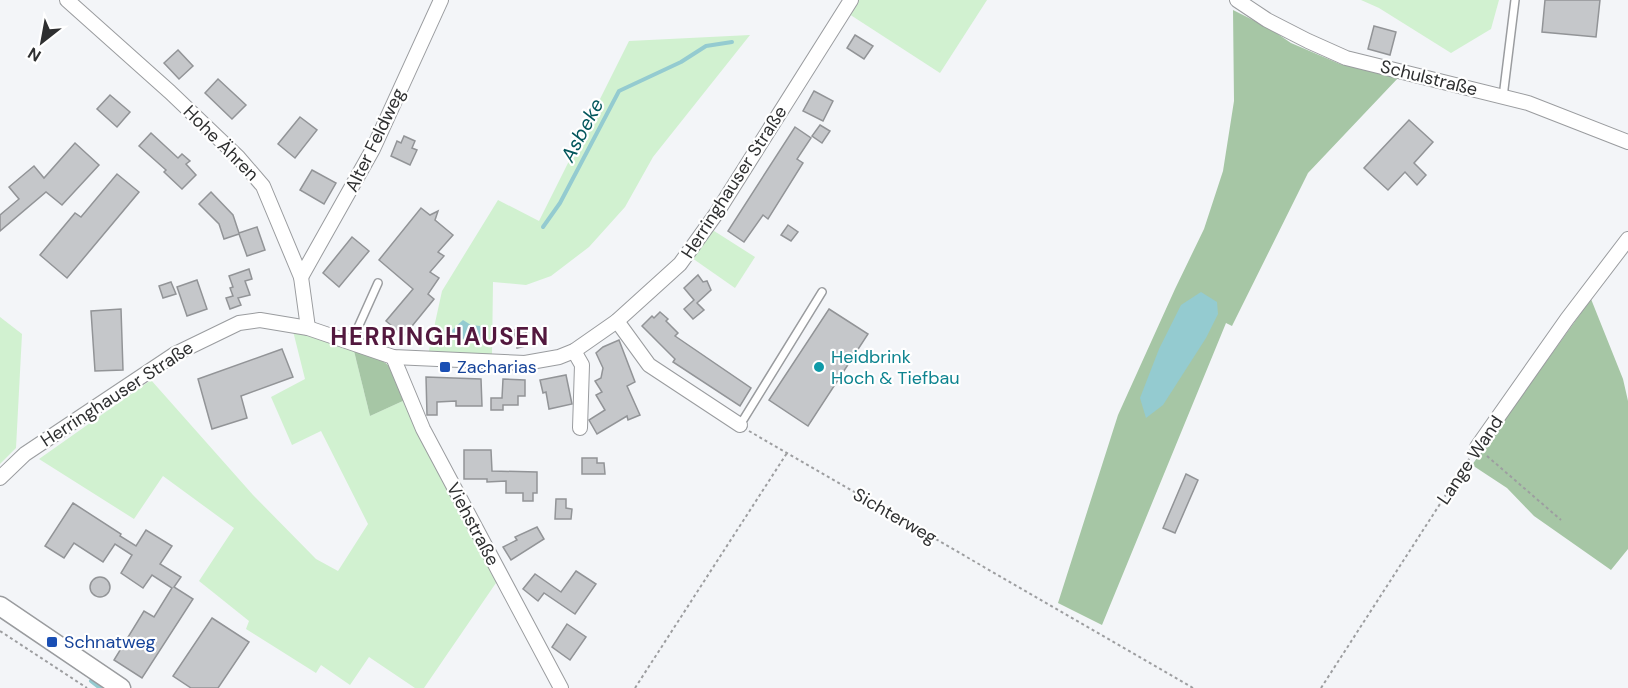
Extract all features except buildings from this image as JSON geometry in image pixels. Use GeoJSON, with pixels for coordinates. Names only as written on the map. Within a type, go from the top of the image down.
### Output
{"type":"FeatureCollection","features":[{"type":"Feature","properties":{"kind":"main road"},"geometry":{"type":"LineString","coordinates":[[0,606],[121,688]]}},
{"type":"Feature","properties":{"kind":"street","name":"Hohe Ähren"},"geometry":{"type":"LineString","coordinates":[[67,0],[170,92],[238,157],[263,186],[301,277],[308,328]]}},
{"type":"Feature","properties":{"kind":"street","name":"Alter Feldweg"},"geometry":{"type":"LineString","coordinates":[[301,277],[373,149],[441,0]]}},
{"type":"Feature","properties":{"kind":"street","name":"Herringhauser Straße"},"geometry":{"type":"LineString","coordinates":[[0,478],[25,454],[175,354],[239,323],[260,320],[308,328],[393,357],[525,363],[560,357],[574,351],[617,321],[680,264],[716,214],[851,0]]}},
{"type":"Feature","properties":{"kind":"street","name":"Schulstraße"},"geometry":{"type":"LineString","coordinates":[[1237,0],[1267,20],[1346,58],[1528,103],[1628,142]]}},
{"type":"Feature","properties":{"kind":"street","name":"Lange Wand"},"geometry":{"type":"LineString","coordinates":[[1477,447],[1567,319],[1628,239]]}},
{"type":"Feature","properties":{"kind":"street"},"geometry":{"type":"LineString","coordinates":[[617,321],[649,365],[740,425]]}},
{"type":"Feature","properties":{"kind":"street"},"geometry":{"type":"LineString","coordinates":[[574,351],[582,365],[580,428]]}},
{"type":"Feature","properties":{"kind":"street","name":"Viehstraße"},"geometry":{"type":"LineString","coordinates":[[393,357],[423,429],[561,688]]}},
{"type":"Feature","properties":{"kind":"lane"},"geometry":{"type":"LineString","coordinates":[[1503,97],[1515,0]]}},
{"type":"Feature","properties":{"kind":"lane"},"geometry":{"type":"LineString","coordinates":[[351,343],[378,283]]}},
{"type":"Feature","properties":{"kind":"lane"},"geometry":{"type":"LineString","coordinates":[[740,425],[822,292]]}},
{"type":"Feature","properties":{"kind":"path","name":"Sichterweg"},"geometry":{"type":"LineString","coordinates":[[740,425],[1193,688]]}},
{"type":"Feature","properties":{"kind":"path"},"geometry":{"type":"LineString","coordinates":[[1477,447],[1561,520]]}},
{"type":"Feature","properties":{"kind":"path","name":"Lange Wand"},"geometry":{"type":"LineString","coordinates":[[1321,688],[1477,447]]}},
{"type":"Feature","properties":{"kind":"path"},"geometry":{"type":"LineString","coordinates":[[634,688],[787,453]]}},
{"type":"Feature","properties":{"kind":"path"},"geometry":{"type":"LineString","coordinates":[[0,631],[87,688]]}},
{"type":"Feature","properties":{"kind":"path"},"geometry":{"type":"LineString","coordinates":[[17,641],[20,637]]}},
{"type":"Feature","properties":{"kind":"path"},"geometry":{"type":"LineString","coordinates":[[43,659],[45,653]]}},
{"type":"Feature","properties":{"kind":"green space"},"geometry":{"type":"Polygon","coordinates":[[[858,0],[987,0],[940,73],[849,14],[858,0]]]}},
{"type":"Feature","properties":{"kind":"green space"},"geometry":{"type":"Polygon","coordinates":[[[1361,0],[1499,0],[1491,29],[1451,53],[1379,8],[1361,0]]]}},
{"type":"Feature","properties":{"kind":"green space"},"geometry":{"type":"Polygon","coordinates":[[[1233,10],[1269,28],[1291,43],[1340,64],[1399,77],[1308,173],[1232,326],[1226,323],[1102,625],[1058,603],[1118,415],[1204,229],[1223,171],[1234,101],[1233,10]]]}},
{"type":"Feature","properties":{"kind":"green space"},"geometry":{"type":"Polygon","coordinates":[[[750,35],[653,157],[625,207],[589,247],[551,276],[526,285],[493,282],[492,354],[428,355],[442,291],[498,200],[539,221],[629,41],[750,35]]]}},
{"type":"Feature","properties":{"kind":"green space"},"geometry":{"type":"Polygon","coordinates":[[[711,229],[755,257],[735,288],[692,258],[711,229]]]}},
{"type":"Feature","properties":{"kind":"green space"},"geometry":{"type":"Polygon","coordinates":[[[1591,299],[1623,379],[1628,401],[1628,549],[1611,570],[1534,516],[1507,488],[1472,465],[1591,299]]]}},
{"type":"Feature","properties":{"kind":"green space"},"geometry":{"type":"Polygon","coordinates":[[[0,317],[22,334],[16,448],[0,464],[0,317]]]}},
{"type":"Feature","properties":{"kind":"green space"},"geometry":{"type":"Polygon","coordinates":[[[293,331],[354,351],[370,416],[405,400],[498,580],[424,688],[415,688],[369,657],[350,685],[321,665],[316,673],[246,629],[249,621],[199,581],[234,528],[163,476],[134,519],[39,459],[151,380],[253,495],[316,559],[338,571],[368,524],[321,431],[292,445],[271,397],[305,379],[293,331]]]}},
{"type":"Feature","properties":{"kind":"green space"},"geometry":{"type":"Polygon","coordinates":[[[354,351],[383,361],[393,371],[405,400],[370,416],[354,351]]]}},
{"type":"Feature","properties":{"kind":"water"},"geometry":{"type":"Polygon","coordinates":[[[1201,292],[1217,302],[1218,314],[1206,338],[1163,405],[1146,418],[1140,398],[1159,349],[1181,305],[1201,292]]]}},
{"type":"Feature","properties":{"kind":"water"},"geometry":{"type":"Polygon","coordinates":[[[463,320],[471,325],[480,326],[483,332],[482,342],[449,337],[450,332],[463,320]]]}},
{"type":"Feature","properties":{"kind":"waterway","name":"Asbeke"},"geometry":{"type":"LineString","coordinates":[[543,227],[560,203],[619,91],[681,62],[706,46],[732,42]]}},
{"type":"Feature","properties":{"kind":"waterway"},"geometry":{"type":"LineString","coordinates":[[91,681],[100,688]]}},
{"type":"Feature","properties":{"kind":"place","name":"Zacharias"},"geometry":{"type":"Point","coordinates":[445,367]}},
{"type":"Feature","properties":{"kind":"place","name":"Heidbrink Hoch & Tiefbau"},"geometry":{"type":"Point","coordinates":[819,367]}},
{"type":"Feature","properties":{"kind":"place","name":"Schnatweg"},"geometry":{"type":"Point","coordinates":[52,642]}},
{"type":"Feature","properties":{"kind":"district","name":"HERRINGHAUSEN"},"geometry":{"type":"Point","coordinates":[440,336]}}]}
